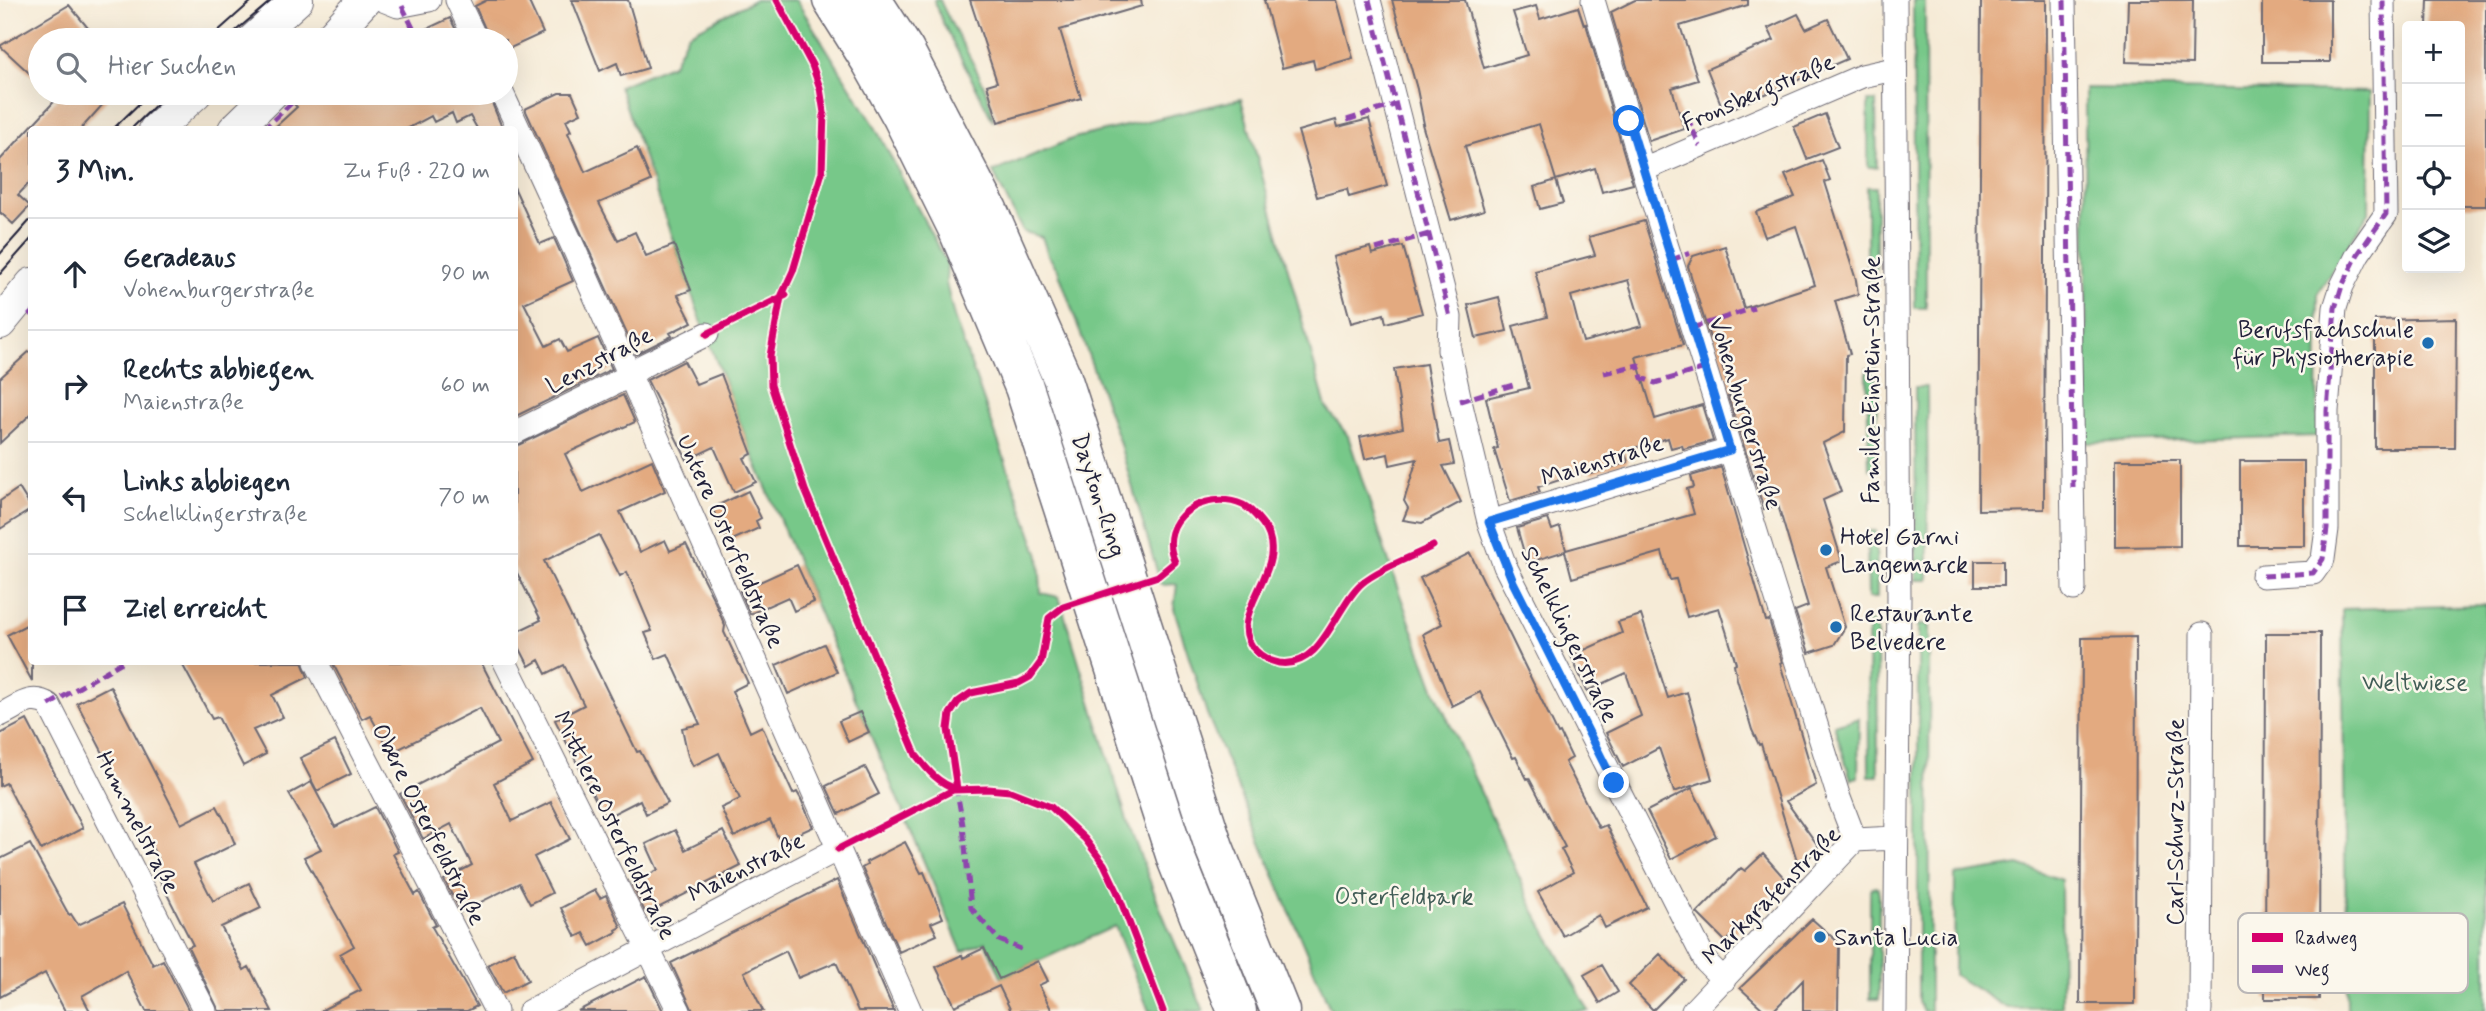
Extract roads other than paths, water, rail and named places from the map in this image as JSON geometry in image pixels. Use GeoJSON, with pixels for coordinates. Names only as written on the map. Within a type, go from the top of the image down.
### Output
{"type":"FeatureCollection","features":[{"type":"Feature","properties":{"kind":"highway","name":"Dayton-Ring"},"geometry":{"type":"LineString","coordinates":[[832,0],[902,117],[957,228],[1024,387],[1177,861],[1237,1011]]}},
{"type":"Feature","properties":{"kind":"highway","name":"Dayton-Ring"},"geometry":{"type":"LineString","coordinates":[[872,0],[905,51],[988,209],[1062,376],[1209,834],[1280,1011]]}},
{"type":"Feature","properties":{"kind":"street"},"geometry":{"type":"LineString","coordinates":[[266,28],[297,0]]}},
{"type":"Feature","properties":{"kind":"street"},"geometry":{"type":"LineString","coordinates":[[339,28],[365,0]]}},
{"type":"Feature","properties":{"kind":"street"},"geometry":{"type":"LineString","coordinates":[[383,0],[398,6],[429,0]]}},
{"type":"Feature","properties":{"kind":"street"},"geometry":{"type":"LineString","coordinates":[[457,0],[471,28]]}},
{"type":"Feature","properties":{"kind":"street","name":"Schelklingerstraße"},"geometry":{"type":"LineString","coordinates":[[1369,0],[1450,317],[1450,357],[1489,522],[1513,582],[1681,914],[1706,962],[1724,980]]}},
{"type":"Feature","properties":{"kind":"street","name":"Vohenburgerstraße"},"geometry":{"type":"LineString","coordinates":[[1593,0],[1730,450],[1839,798],[1855,841]]}},
{"type":"Feature","properties":{"kind":"street","name":"Familie-Einstein-Straße"},"geometry":{"type":"LineString","coordinates":[[1895,0],[1899,584],[1895,1011]]}},
{"type":"Feature","properties":{"kind":"street"},"geometry":{"type":"LineString","coordinates":[[2064,0],[2074,589]]}},
{"type":"Feature","properties":{"kind":"street"},"geometry":{"type":"LineString","coordinates":[[2263,576],[2313,573],[2323,559],[2327,529],[2328,411],[2335,308],[2342,286],[2358,254],[2386,214],[2383,0]]}},
{"type":"Feature","properties":{"kind":"street","name":"Fronsbergstraße"},"geometry":{"type":"LineString","coordinates":[[1643,170],[1861,76],[1894,69]]}},
{"type":"Feature","properties":{"kind":"street"},"geometry":{"type":"LineString","coordinates":[[159,126],[183,105]]}},
{"type":"Feature","properties":{"kind":"street"},"geometry":{"type":"LineString","coordinates":[[238,126],[260,105]]}},
{"type":"Feature","properties":{"kind":"street","name":"Untere Osterfeldstraße"},"geometry":{"type":"LineString","coordinates":[[507,105],[517,126]]}},
{"type":"Feature","properties":{"kind":"street","name":"Untere Osterfeldstraße"},"geometry":{"type":"LineString","coordinates":[[518,129],[910,1011]]}},
{"type":"Feature","properties":{"kind":"street"},"geometry":{"type":"LineString","coordinates":[[0,323],[28,289]]}},
{"type":"Feature","properties":{"kind":"street"},"geometry":{"type":"LineString","coordinates":[[0,333],[28,313]]}},
{"type":"Feature","properties":{"kind":"street","name":"Lenzstraße"},"geometry":{"type":"LineString","coordinates":[[518,431],[706,334]]}},
{"type":"Feature","properties":{"kind":"street","name":"Maienstraße"},"geometry":{"type":"LineString","coordinates":[[1489,522],[1730,450]]}},
{"type":"Feature","properties":{"kind":"street","name":"Carl-Schurz-Straße"},"geometry":{"type":"LineString","coordinates":[[2200,1011],[2202,634]]}},
{"type":"Feature","properties":{"kind":"street","name":"Obere Osterfeldstraße"},"geometry":{"type":"LineString","coordinates":[[318,665],[496,1011]]}},
{"type":"Feature","properties":{"kind":"street","name":"Mittlere Osterfeldstraße"},"geometry":{"type":"LineString","coordinates":[[506,665],[679,1011]]}},
{"type":"Feature","properties":{"kind":"street","name":"Hummelstraße"},"geometry":{"type":"LineString","coordinates":[[0,716],[33,699],[40,699],[49,705],[205,1011]]}},
{"type":"Feature","properties":{"kind":"street","name":"Markgrafenstraße"},"geometry":{"type":"LineString","coordinates":[[1693,1011],[1855,841],[1895,838]]}},
{"type":"Feature","properties":{"kind":"street","name":"Maienstraße"},"geometry":{"type":"LineString","coordinates":[[530,1011],[838,849]]}},
{"type":"Feature","properties":{"kind":"tram line"},"geometry":{"type":"LineString","coordinates":[[222,28],[253,0]]}},
{"type":"Feature","properties":{"kind":"tram line"},"geometry":{"type":"LineString","coordinates":[[239,28],[272,0]]}},
{"type":"Feature","properties":{"kind":"tram line"},"geometry":{"type":"LineString","coordinates":[[116,126],[138,105]]}},
{"type":"Feature","properties":{"kind":"tram line"},"geometry":{"type":"LineString","coordinates":[[134,126],[156,105]]}},
{"type":"Feature","properties":{"kind":"tram line"},"geometry":{"type":"LineString","coordinates":[[0,254],[28,222]]}},
{"type":"Feature","properties":{"kind":"tram line"},"geometry":{"type":"LineString","coordinates":[[0,274],[28,242]]}},
{"type":"Feature","properties":{"kind":"place","name":"Berufsfachschule für Physiotherapie"},"geometry":{"type":"Point","coordinates":[2428,343]}},
{"type":"Feature","properties":{"kind":"place","name":"Hotel Garni Langemarck"},"geometry":{"type":"Point","coordinates":[1826,550]}},
{"type":"Feature","properties":{"kind":"place","name":"Restaurante Belvedere"},"geometry":{"type":"Point","coordinates":[1836,627]}},
{"type":"Feature","properties":{"kind":"place","name":"Santa Lucia"},"geometry":{"type":"Point","coordinates":[1820,937]}},
{"type":"Feature","properties":{"kind":"park label","name":"Weltwiese"},"geometry":{"type":"Point","coordinates":[2415,682]}},
{"type":"Feature","properties":{"kind":"park label","name":"Osterfeldpark"},"geometry":{"type":"Point","coordinates":[1404,896]}}]}
